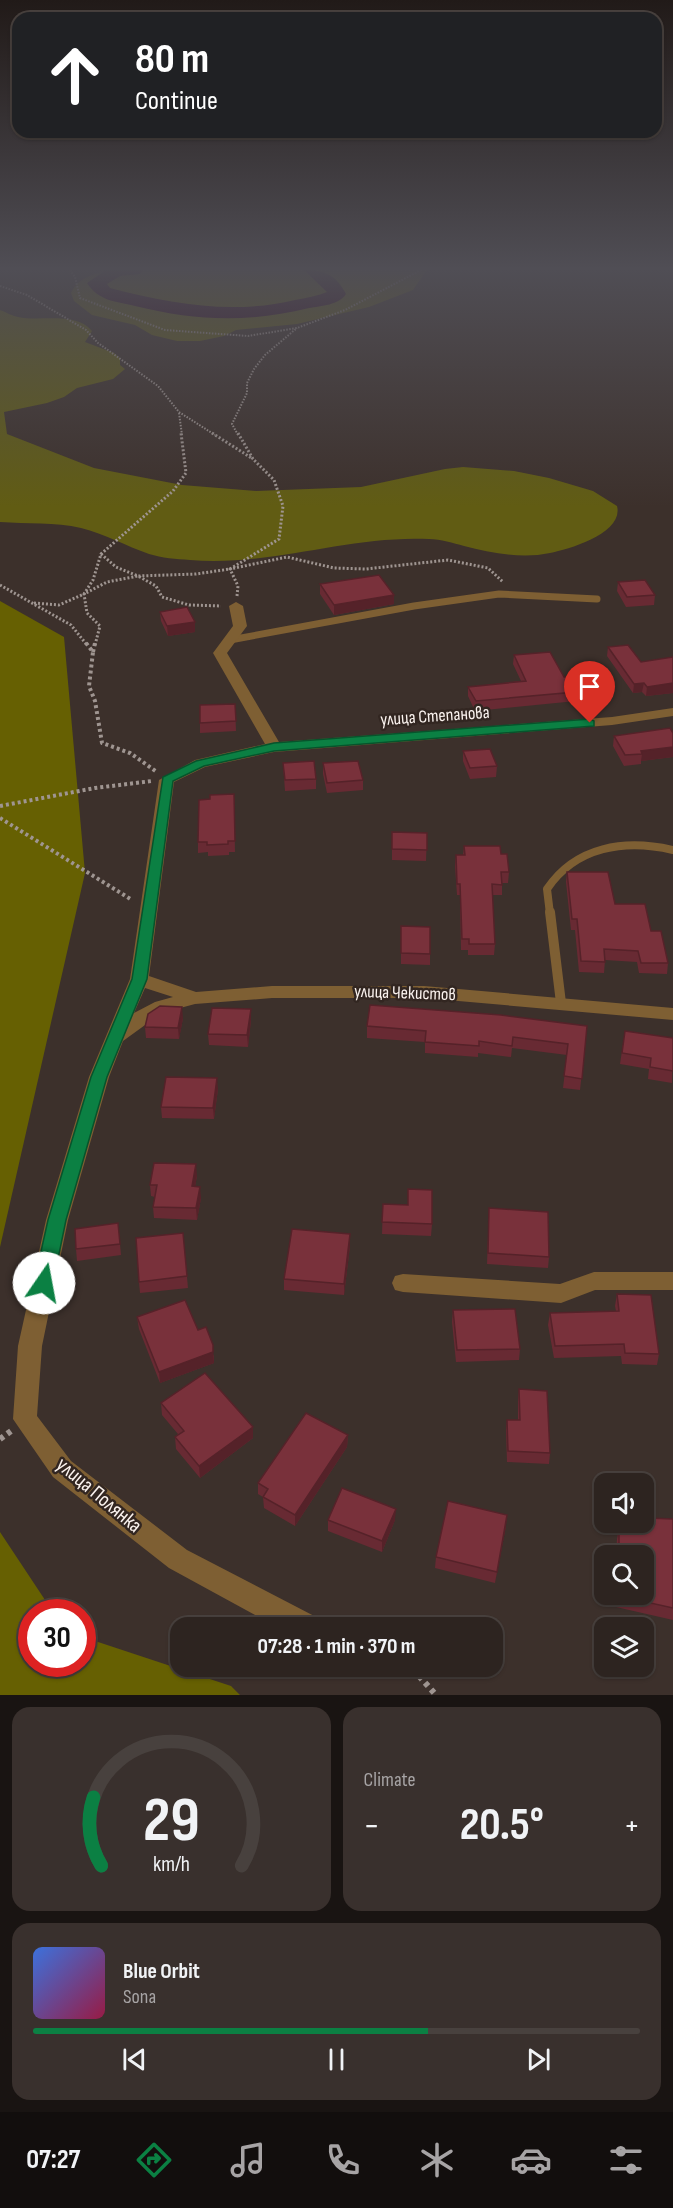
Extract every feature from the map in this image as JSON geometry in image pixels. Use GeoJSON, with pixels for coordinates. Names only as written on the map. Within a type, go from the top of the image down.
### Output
{"type":"FeatureCollection","features":[{"type":"Feature","properties":{"kind":"street"},"geometry":{"type":"LineString","coordinates":[[236,606],[240,626],[220,653],[274,747]]}},
{"type":"Feature","properties":{"kind":"street","name":"улица Степанова"},"geometry":{"type":"LineString","coordinates":[[167,780],[200,764],[274,747],[589,723],[673,712]]}},
{"type":"Feature","properties":{"kind":"street","name":"улица Полянка"},"geometry":{"type":"LineString","coordinates":[[167,780],[139,979],[99,1077],[57,1220],[30,1346],[25,1419],[62,1469],[178,1559],[287,1617]]}},
{"type":"Feature","properties":{"kind":"street","name":"улица Чекистов"},"geometry":{"type":"LineString","coordinates":[[139,979],[195,998],[272,992],[424,992],[673,1014]]}},
{"type":"Feature","properties":{"kind":"street"},"geometry":{"type":"LineString","coordinates":[[115,1038],[136,1020],[161,1005],[195,998]]}},
{"type":"Feature","properties":{"kind":"street"},"geometry":{"type":"LineString","coordinates":[[403,1283],[561,1294],[594,1281],[673,1281]]}},
{"type":"Feature","properties":{"kind":"lane"},"geometry":{"type":"LineString","coordinates":[[230,640],[414,606],[499,594],[597,599]]}},
{"type":"Feature","properties":{"kind":"lane"},"geometry":{"type":"LineString","coordinates":[[561,1003],[547,889],[559,872],[578,858],[607,850],[636,847],[673,850]]}},
{"type":"Feature","properties":{"kind":"path"},"geometry":{"type":"LineString","coordinates":[[105,349],[158,386],[179,412],[254,459]]}},
{"type":"Feature","properties":{"kind":"path"},"geometry":{"type":"LineString","coordinates":[[230,569],[279,539],[283,506],[274,480],[254,459],[232,424],[247,393],[248,383],[254,369],[272,349]]}},
{"type":"Feature","properties":{"kind":"path"},"geometry":{"type":"LineString","coordinates":[[167,780],[130,753],[102,743],[95,701],[89,686],[93,652],[100,626],[87,612],[84,594],[93,580],[101,554],[173,491],[186,473],[179,412]]}},
{"type":"Feature","properties":{"kind":"path"},"geometry":{"type":"LineString","coordinates":[[101,554],[116,567],[156,586],[162,597],[189,605],[236,606],[238,586],[230,569]]}},
{"type":"Feature","properties":{"kind":"path"},"geometry":{"type":"LineString","coordinates":[[33,603],[59,605],[106,582],[138,576],[196,574],[287,557],[334,568],[366,569],[448,560],[488,568],[516,595]]}},
{"type":"Feature","properties":{"kind":"path"},"geometry":{"type":"LineString","coordinates":[[0,585],[71,625],[93,652]]}},
{"type":"Feature","properties":{"kind":"path"},"geometry":{"type":"LineString","coordinates":[[0,806],[95,788],[167,780]]}},
{"type":"Feature","properties":{"kind":"path"},"geometry":{"type":"LineString","coordinates":[[0,818],[149,911]]}},
{"type":"Feature","properties":{"kind":"path"},"geometry":{"type":"LineString","coordinates":[[420,1677],[436,1695]]}},
{"type":"Feature","properties":{"kind":"shaded area"},"geometry":{"type":"Polygon","coordinates":[[[0,349],[104,349],[120,358],[120,365],[125,369],[113,379],[77,388],[64,397],[47,403],[4,412],[7,434],[94,468],[182,485],[256,491],[361,487],[463,467],[514,471],[549,478],[593,491],[617,506],[617,516],[604,532],[570,548],[539,555],[496,553],[447,541],[399,539],[250,559],[220,561],[180,559],[140,551],[99,533],[81,528],[0,522],[0,349]]]}},
{"type":"Feature","properties":{"kind":"shaded area"},"geometry":{"type":"Polygon","coordinates":[[[0,601],[64,637],[85,873],[0,1247],[0,601]]]}},
{"type":"Feature","properties":{"kind":"shaded area"},"geometry":{"type":"Polygon","coordinates":[[[0,1532],[44,1599],[18,1599],[18,1677],[96,1677],[96,1641],[170,1666],[170,1677],[204,1677],[231,1686],[240,1695],[0,1695],[0,1532]]]}},
{"type":"Feature","properties":{"kind":"building"},"geometry":{"type":"Polygon","coordinates":[[[379,575],[394,595],[334,605],[320,584],[379,575]]]}},
{"type":"Feature","properties":{"kind":"building"},"geometry":{"type":"Polygon","coordinates":[[[645,580],[655,595],[627,597],[618,582],[645,580]]]}},
{"type":"Feature","properties":{"kind":"building"},"geometry":{"type":"Polygon","coordinates":[[[187,607],[195,622],[167,626],[160,612],[187,607]]]}},
{"type":"Feature","properties":{"kind":"building"},"geometry":{"type":"Polygon","coordinates":[[[628,645],[641,662],[673,657],[673,683],[647,687],[644,683],[634,684],[608,647],[628,645]]]}},
{"type":"Feature","properties":{"kind":"building"},"geometry":{"type":"Polygon","coordinates":[[[550,652],[564,677],[580,676],[587,691],[476,701],[468,687],[526,681],[514,655],[550,652]]]}},
{"type":"Feature","properties":{"kind":"building"},"geometry":{"type":"Polygon","coordinates":[[[235,704],[236,721],[200,723],[200,705],[235,704]]]}},
{"type":"Feature","properties":{"kind":"building"},"geometry":{"type":"Polygon","coordinates":[[[670,728],[673,733],[673,747],[641,751],[642,754],[625,755],[614,736],[670,728]]]}},
{"type":"Feature","properties":{"kind":"building"},"geometry":{"type":"Polygon","coordinates":[[[490,749],[497,766],[470,768],[463,751],[490,749]]]}},
{"type":"Feature","properties":{"kind":"building"},"geometry":{"type":"Polygon","coordinates":[[[314,761],[316,779],[285,780],[283,763],[314,761]]]}},
{"type":"Feature","properties":{"kind":"building"},"geometry":{"type":"Polygon","coordinates":[[[358,761],[363,780],[327,783],[323,763],[358,761]]]}},
{"type":"Feature","properties":{"kind":"building"},"geometry":{"type":"Polygon","coordinates":[[[234,794],[235,841],[228,841],[228,844],[207,845],[207,842],[198,842],[199,800],[210,799],[210,795],[234,794]]]}},
{"type":"Feature","properties":{"kind":"building"},"geometry":{"type":"Polygon","coordinates":[[[392,832],[427,833],[427,850],[392,849],[392,832]]]}},
{"type":"Feature","properties":{"kind":"building"},"geometry":{"type":"Polygon","coordinates":[[[464,846],[500,846],[501,854],[507,854],[509,872],[501,872],[502,885],[492,884],[495,944],[469,944],[469,939],[462,939],[460,884],[457,884],[456,855],[465,855],[464,846]]]}},
{"type":"Feature","properties":{"kind":"building"},"geometry":{"type":"Polygon","coordinates":[[[567,872],[608,872],[615,904],[645,904],[651,931],[661,931],[668,963],[641,963],[638,951],[604,949],[605,962],[581,961],[577,919],[572,919],[567,872]]]}},
{"type":"Feature","properties":{"kind":"building"},"geometry":{"type":"Polygon","coordinates":[[[401,926],[430,927],[430,954],[401,953],[401,926]]]}},
{"type":"Feature","properties":{"kind":"building"},"geometry":{"type":"Polygon","coordinates":[[[370,1005],[501,1015],[587,1026],[582,1079],[564,1076],[568,1044],[513,1037],[512,1046],[479,1041],[479,1046],[425,1042],[426,1031],[367,1026],[370,1005]]]}},
{"type":"Feature","properties":{"kind":"building"},"geometry":{"type":"Polygon","coordinates":[[[160,1006],[182,1007],[178,1028],[145,1027],[148,1014],[160,1006]]]}},
{"type":"Feature","properties":{"kind":"building"},"geometry":{"type":"Polygon","coordinates":[[[212,1008],[251,1009],[247,1035],[208,1034],[212,1008]]]}},
{"type":"Feature","properties":{"kind":"building"},"geometry":{"type":"Polygon","coordinates":[[[625,1031],[673,1038],[673,1071],[650,1067],[651,1058],[622,1053],[625,1031]]]}},
{"type":"Feature","properties":{"kind":"building"},"geometry":{"type":"Polygon","coordinates":[[[166,1077],[217,1078],[213,1108],[161,1107],[166,1077]]]}},
{"type":"Feature","properties":{"kind":"building"},"geometry":{"type":"Polygon","coordinates":[[[154,1163],[196,1164],[192,1186],[200,1187],[196,1208],[153,1207],[157,1185],[150,1185],[154,1163]]]}},
{"type":"Feature","properties":{"kind":"building"},"geometry":{"type":"Polygon","coordinates":[[[408,1189],[432,1190],[432,1224],[382,1222],[383,1204],[408,1205],[408,1189]]]}},
{"type":"Feature","properties":{"kind":"building"},"geometry":{"type":"Polygon","coordinates":[[[489,1208],[548,1212],[549,1257],[488,1253],[489,1208]]]}},
{"type":"Feature","properties":{"kind":"building"},"geometry":{"type":"Polygon","coordinates":[[[118,1223],[120,1244],[76,1249],[75,1229],[118,1223]]]}},
{"type":"Feature","properties":{"kind":"building"},"geometry":{"type":"Polygon","coordinates":[[[292,1229],[350,1234],[344,1284],[284,1279],[292,1229]]]}},
{"type":"Feature","properties":{"kind":"building"},"geometry":{"type":"Polygon","coordinates":[[[183,1233],[187,1276],[139,1282],[136,1238],[183,1233]]]}},
{"type":"Feature","properties":{"kind":"building"},"geometry":{"type":"Polygon","coordinates":[[[617,1294],[651,1295],[659,1354],[625,1353],[624,1344],[555,1346],[550,1313],[619,1311],[617,1294]]]}},
{"type":"Feature","properties":{"kind":"building"},"geometry":{"type":"Polygon","coordinates":[[[185,1300],[198,1330],[206,1327],[213,1345],[213,1352],[159,1372],[137,1317],[185,1300]]]}},
{"type":"Feature","properties":{"kind":"building"},"geometry":{"type":"Polygon","coordinates":[[[515,1309],[520,1349],[457,1350],[453,1310],[515,1309]]]}},
{"type":"Feature","properties":{"kind":"building"},"geometry":{"type":"Polygon","coordinates":[[[205,1373],[253,1427],[199,1466],[175,1437],[184,1431],[161,1403],[205,1373]]]}},
{"type":"Feature","properties":{"kind":"building"},"geometry":{"type":"Polygon","coordinates":[[[519,1389],[547,1391],[550,1453],[508,1451],[507,1420],[520,1420],[519,1389]]]}},
{"type":"Feature","properties":{"kind":"building"},"geometry":{"type":"Polygon","coordinates":[[[306,1413],[348,1435],[295,1515],[263,1497],[268,1489],[258,1483],[306,1413]]]}},
{"type":"Feature","properties":{"kind":"building"},"geometry":{"type":"Polygon","coordinates":[[[342,1488],[396,1509],[382,1541],[328,1520],[342,1488]]]}},
{"type":"Feature","properties":{"kind":"building"},"geometry":{"type":"Polygon","coordinates":[[[448,1501],[507,1515],[497,1572],[436,1557],[448,1501]]]}},
{"type":"Feature","properties":{"kind":"building"},"geometry":{"type":"Polygon","coordinates":[[[654,1518],[673,1519],[673,1608],[654,1604],[654,1545],[619,1545],[619,1533],[654,1533],[654,1518]]]}},
{"type":"Feature","properties":{"kind":"route"},"geometry":{"type":"LineString","coordinates":[[44,1283],[57,1220],[99,1077],[139,979],[167,780],[200,764],[274,747],[590,723]]}}]}
